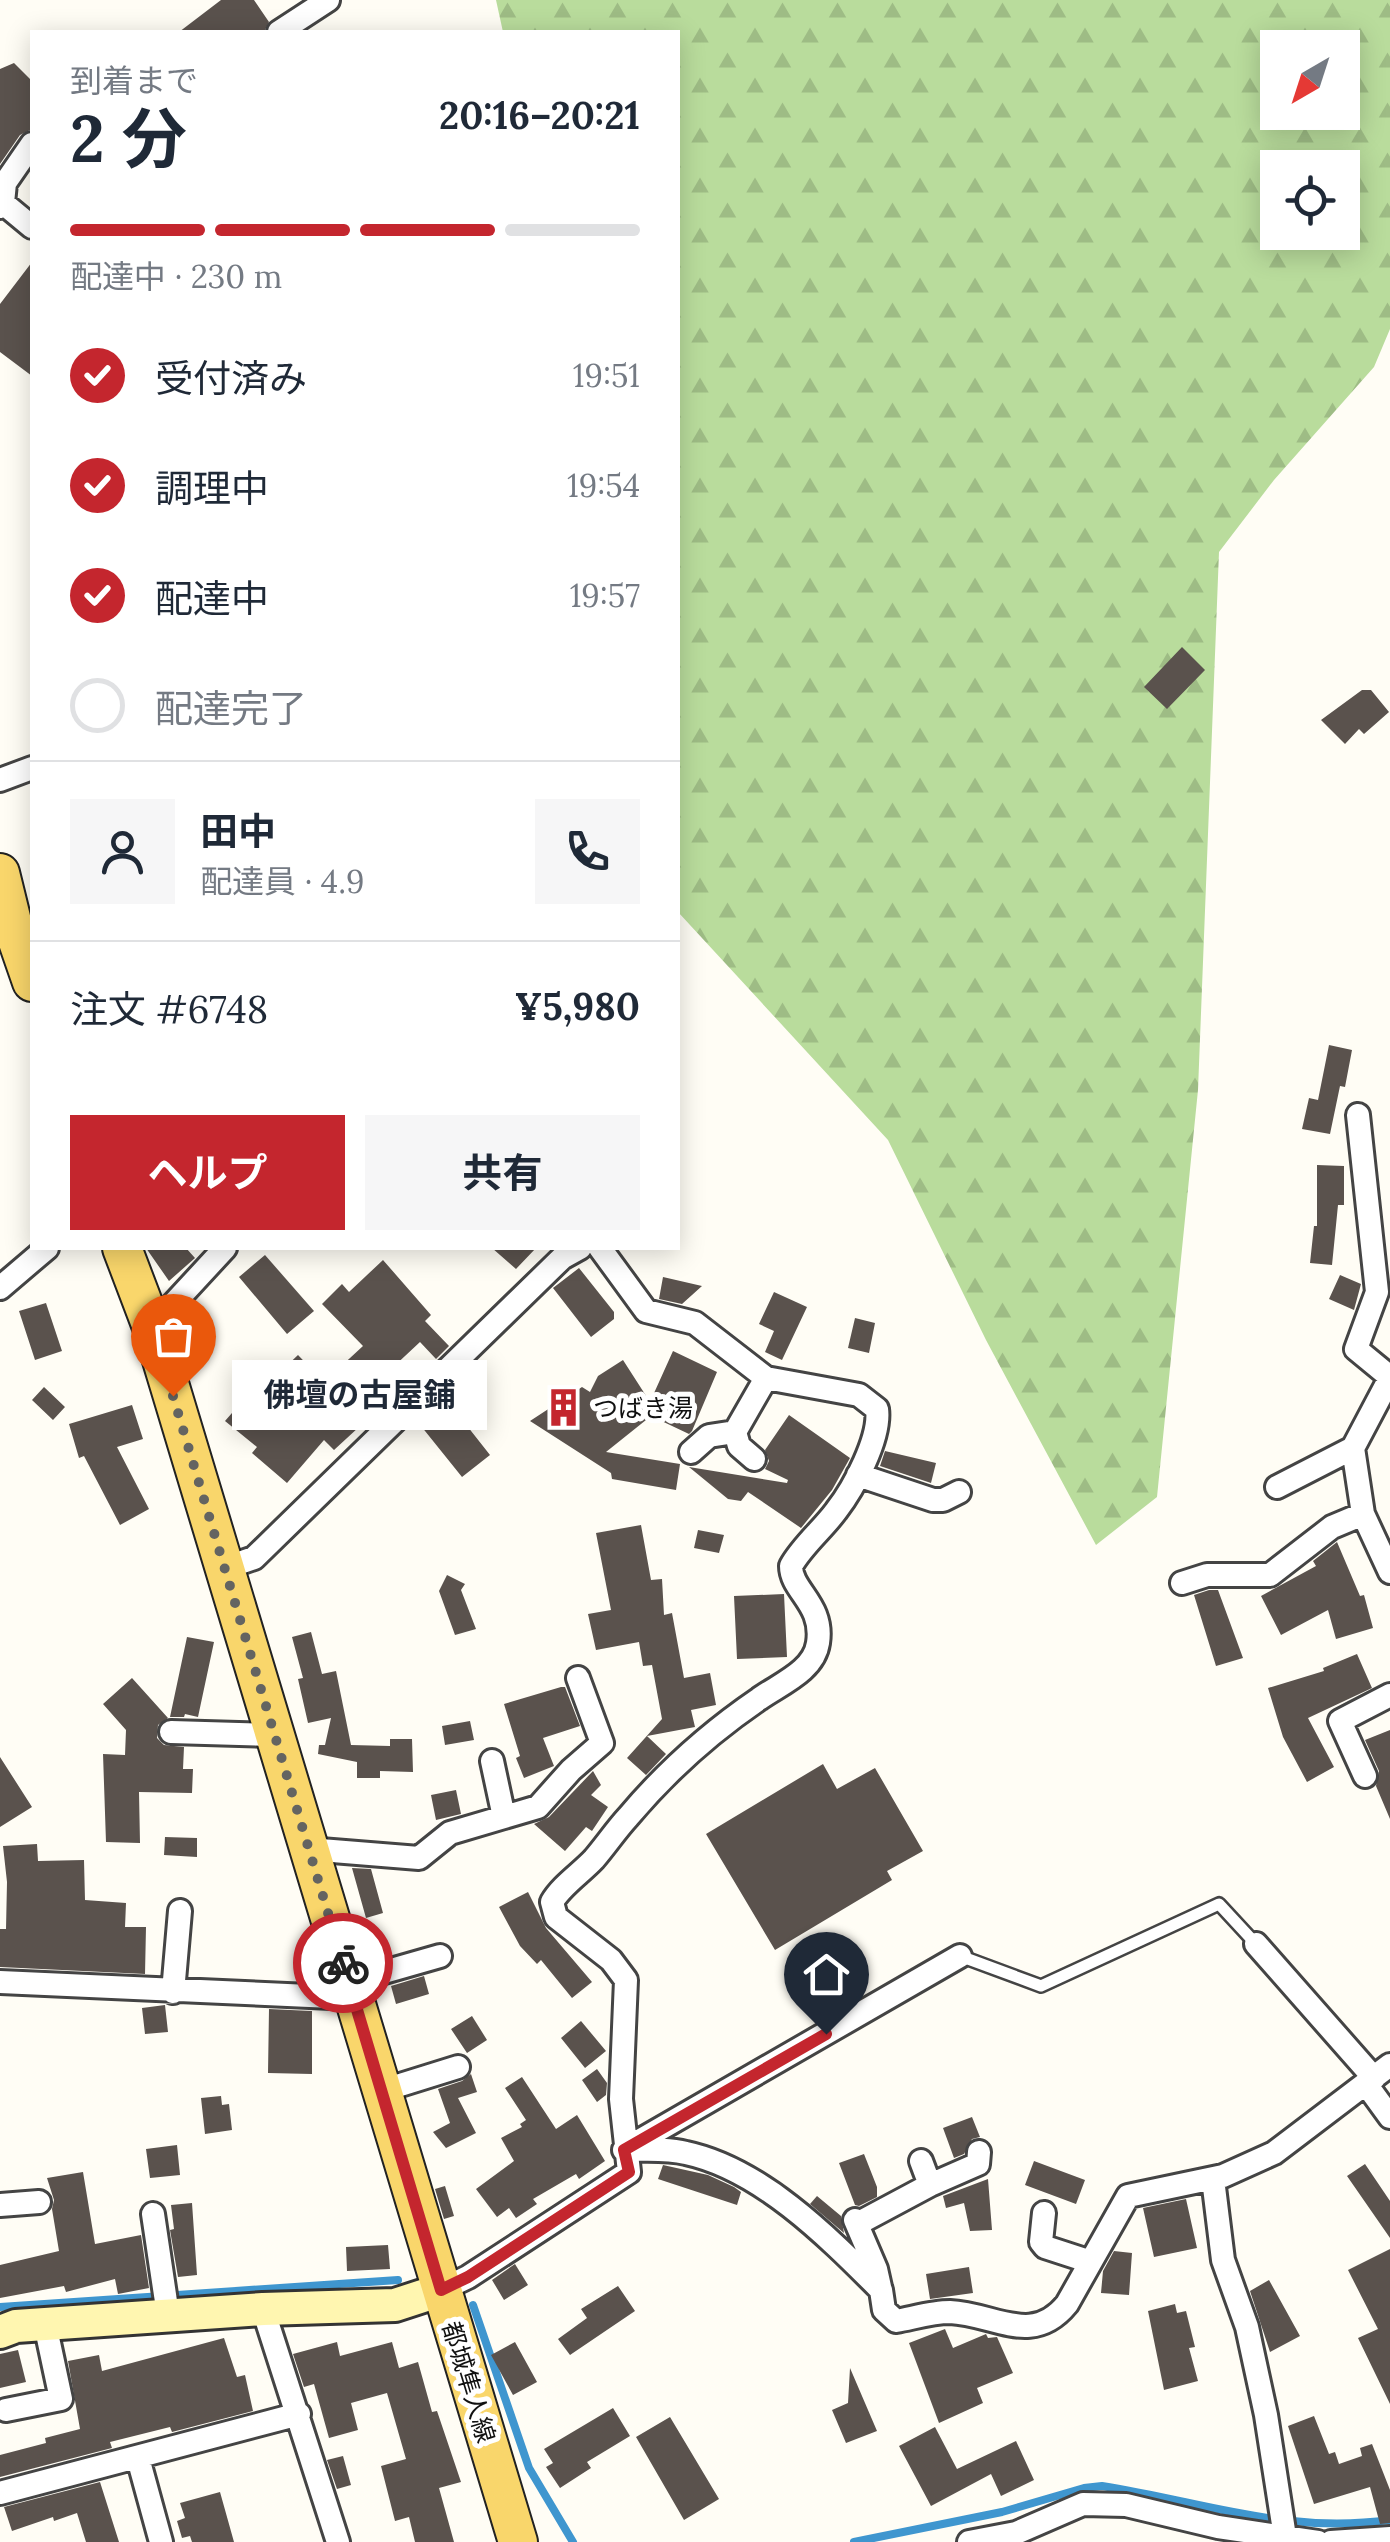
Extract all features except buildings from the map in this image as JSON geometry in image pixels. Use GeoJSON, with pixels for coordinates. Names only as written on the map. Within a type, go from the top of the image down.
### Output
{"type":"FeatureCollection","features":[{"type":"Feature","properties":{"kind":"main road"},"geometry":{"type":"LineString","coordinates":[[0,873],[7,930],[30,978]]}},
{"type":"Feature","properties":{"kind":"main road","name":"都城隼人線"},"geometry":{"type":"LineString","coordinates":[[123,1250],[152,1328],[518,2542]]}},
{"type":"Feature","properties":{"kind":"street"},"geometry":{"type":"LineString","coordinates":[[282,30],[328,0]]}},
{"type":"Feature","properties":{"kind":"street"},"geometry":{"type":"LineString","coordinates":[[30,147],[8,177],[1,205],[30,226]]}},
{"type":"Feature","properties":{"kind":"street"},"geometry":{"type":"LineString","coordinates":[[0,780],[30,769]]}},
{"type":"Feature","properties":{"kind":"street"},"geometry":{"type":"LineString","coordinates":[[1277,1487],[1352,1448],[1390,1378],[1356,1349],[1378,1292],[1358,1115]]}},
{"type":"Feature","properties":{"kind":"street"},"geometry":{"type":"LineString","coordinates":[[0,1288],[45,1250]]}},
{"type":"Feature","properties":{"kind":"street"},"geometry":{"type":"LineString","coordinates":[[152,1328],[223,1250]]}},
{"type":"Feature","properties":{"kind":"street"},"geometry":{"type":"LineString","coordinates":[[0,2332],[16,2326],[167,2313],[395,2305],[468,2277],[629,2172],[621,2100],[626,1980],[612,1960],[556,1916],[553,1898],[590,1863],[650,1793],[720,1728],[791,1678],[814,1656],[819,1636],[817,1617],[811,1601],[791,1574],[791,1566],[837,1510],[858,1476],[874,1434],[877,1409],[858,1395],[766,1378],[695,1323],[646,1311],[601,1250]]}},
{"type":"Feature","properties":{"kind":"street"},"geometry":{"type":"LineString","coordinates":[[225,1568],[254,1558],[565,1251]]}},
{"type":"Feature","properties":{"kind":"street"},"geometry":{"type":"LineString","coordinates":[[754,1459],[740,1446],[735,1432],[766,1378]]}},
{"type":"Feature","properties":{"kind":"street"},"geometry":{"type":"LineString","coordinates":[[691,1452],[709,1436],[735,1432]]}},
{"type":"Feature","properties":{"kind":"street"},"geometry":{"type":"LineString","coordinates":[[1352,1448],[1363,1514],[1390,1572]]}},
{"type":"Feature","properties":{"kind":"street"},"geometry":{"type":"LineString","coordinates":[[858,1476],[933,1500],[959,1492]]}},
{"type":"Feature","properties":{"kind":"street"},"geometry":{"type":"LineString","coordinates":[[1182,1583],[1207,1575],[1270,1575],[1332,1528],[1363,1514]]}},
{"type":"Feature","properties":{"kind":"street"},"geometry":{"type":"LineString","coordinates":[[308,1849],[419,1858],[450,1833],[538,1807],[602,1743],[578,1678]]}},
{"type":"Feature","properties":{"kind":"street"},"geometry":{"type":"LineString","coordinates":[[1364,1776],[1340,1722],[1390,1695]]}},
{"type":"Feature","properties":{"kind":"street"},"geometry":{"type":"LineString","coordinates":[[171,1732],[274,1735]]}},
{"type":"Feature","properties":{"kind":"street"},"geometry":{"type":"LineString","coordinates":[[492,1762],[504,1817]]}},
{"type":"Feature","properties":{"kind":"street"},"geometry":{"type":"LineString","coordinates":[[173,1992],[180,1911]]}},
{"type":"Feature","properties":{"kind":"street"},"geometry":{"type":"LineString","coordinates":[[1256,1944],[1376,2076],[1390,2117]]}},
{"type":"Feature","properties":{"kind":"street"},"geometry":{"type":"LineString","coordinates":[[0,1982],[173,1992],[352,1990],[440,1956]]}},
{"type":"Feature","properties":{"kind":"street"},"geometry":{"type":"LineString","coordinates":[[624,2150],[960,1956]]}},
{"type":"Feature","properties":{"kind":"street"},"geometry":{"type":"LineString","coordinates":[[382,2090],[458,2068]]}},
{"type":"Feature","properties":{"kind":"street"},"geometry":{"type":"LineString","coordinates":[[979,2152],[978,2164],[856,2222],[876,2269],[884,2310],[896,2321],[948,2312],[1037,2326],[1056,2318],[1128,2196],[1212,2179],[1274,2153],[1376,2076]]}},
{"type":"Feature","properties":{"kind":"street"},"geometry":{"type":"LineString","coordinates":[[624,2150],[688,2153],[753,2179],[880,2290]]}},
{"type":"Feature","properties":{"kind":"street"},"geometry":{"type":"LineString","coordinates":[[921,2161],[930,2186]]}},
{"type":"Feature","properties":{"kind":"street"},"geometry":{"type":"LineString","coordinates":[[1212,2179],[1223,2260],[1247,2326],[1266,2415],[1283,2526]]}},
{"type":"Feature","properties":{"kind":"street"},"geometry":{"type":"LineString","coordinates":[[0,2205],[38,2202]]}},
{"type":"Feature","properties":{"kind":"street"},"geometry":{"type":"LineString","coordinates":[[1044,2213],[1042,2242],[1046,2247],[1088,2261]]}},
{"type":"Feature","properties":{"kind":"street"},"geometry":{"type":"LineString","coordinates":[[153,2214],[167,2313]]}},
{"type":"Feature","properties":{"kind":"street"},"geometry":{"type":"LineString","coordinates":[[262,2308],[338,2542]]}},
{"type":"Feature","properties":{"kind":"street"},"geometry":{"type":"LineString","coordinates":[[6,2410],[73,2398],[45,2324]]}},
{"type":"Feature","properties":{"kind":"street"},"geometry":{"type":"LineString","coordinates":[[0,2493],[299,2414]]}},
{"type":"Feature","properties":{"kind":"street"},"geometry":{"type":"LineString","coordinates":[[138,2458],[161,2542]]}},
{"type":"Feature","properties":{"kind":"street"},"geometry":{"type":"LineString","coordinates":[[969,2542],[1016,2534],[1083,2504],[1126,2504],[1218,2527],[1283,2526],[1318,2542]]}},
{"type":"Feature","properties":{"kind":"street"},"geometry":{"type":"LineString","coordinates":[[1331,2542],[1390,2538]]}},
{"type":"Feature","properties":{"kind":"lane"},"geometry":{"type":"LineString","coordinates":[[960,1956],[1040,1986],[1219,1904],[1256,1944]]}},
{"type":"Feature","properties":{"kind":"green space"},"geometry":{"type":"Polygon","coordinates":[[[496,0],[1390,0],[1390,329],[1374,367],[1274,480],[1219,552],[1198,1090],[1157,1497],[1096,1545],[986,1340],[888,1140],[680,914],[680,30],[503,30],[496,0]]]}},
{"type":"Feature","properties":{"kind":"waterway"},"geometry":{"type":"LineString","coordinates":[[0,2307],[398,2280]]}},
{"type":"Feature","properties":{"kind":"waterway"},"geometry":{"type":"LineString","coordinates":[[473,2305],[529,2468],[573,2542]]}},
{"type":"Feature","properties":{"kind":"waterway"},"geometry":{"type":"LineString","coordinates":[[854,2542],[1002,2512],[1102,2486],[1279,2520],[1390,2520]]}},
{"type":"Feature","properties":{"kind":"way so far"},"geometry":{"type":"LineString","coordinates":[[173,1396],[343,1963]]}},
{"type":"Feature","properties":{"kind":"place","name":"佛壇の古屋鋪"},"geometry":{"type":"Point","coordinates":[173,1396]}},
{"type":"Feature","properties":{"kind":"place","name":"つばき湯"},"geometry":{"type":"Point","coordinates":[563,1408]}},
{"type":"Feature","properties":{"kind":"route"},"geometry":{"type":"LineString","coordinates":[[343,1963],[441,2290],[468,2277],[629,2172],[624,2150],[826,2034]]}}]}
